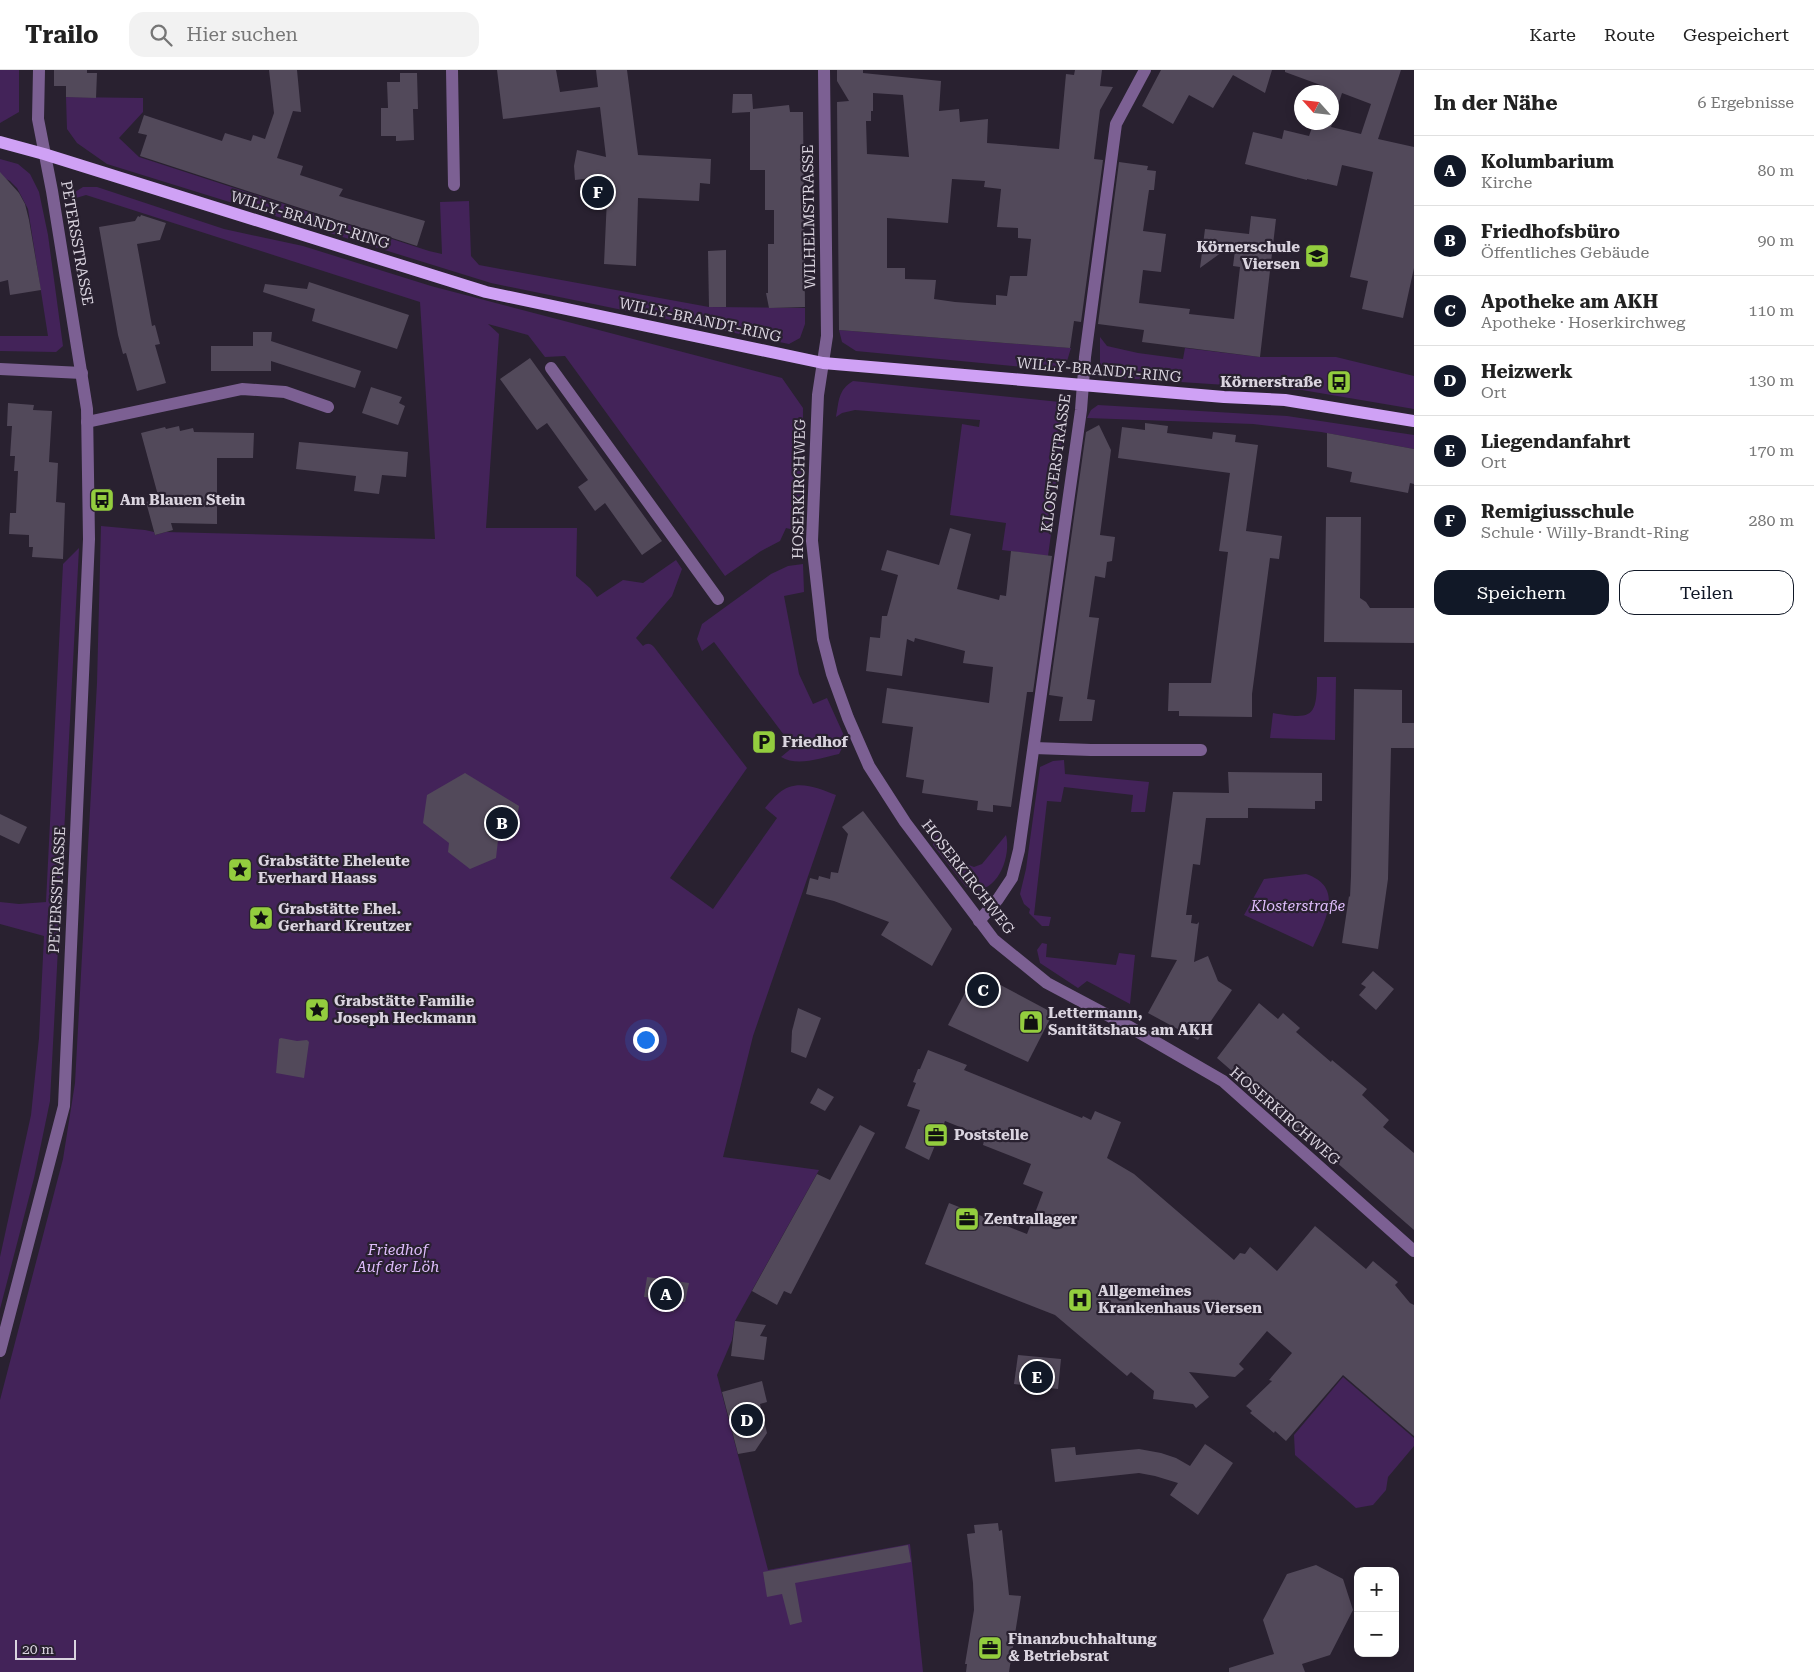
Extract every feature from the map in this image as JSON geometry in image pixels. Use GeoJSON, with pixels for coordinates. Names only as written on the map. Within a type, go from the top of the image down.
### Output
{"type":"FeatureCollection","features":[{"type":"Feature","properties":{"kind":"main road","name":"WILLY-BRANDT-RING"},"geometry":{"type":"LineString","coordinates":[[0,142],[44,154],[486,292],[823,363],[1224,397],[1285,400],[1414,421]]}},
{"type":"Feature","properties":{"kind":"street","name":"PETERSSTRASSE"},"geometry":{"type":"LineString","coordinates":[[0,1351],[64,1106],[89,539],[87,422],[82,373],[52,191],[38,119],[39,70]]}},
{"type":"Feature","properties":{"kind":"street"},"geometry":{"type":"LineString","coordinates":[[452,70],[454,185]]}},
{"type":"Feature","properties":{"kind":"street","name":"WILHELMSTRASSE"},"geometry":{"type":"LineString","coordinates":[[823,363],[827,336],[824,70]]}},
{"type":"Feature","properties":{"kind":"street","name":"KLOSTERSTRASSE"},"geometry":{"type":"LineString","coordinates":[[979,921],[998,899],[1012,878],[1019,850],[1081,410],[1085,357],[1116,124],[1145,70]]}},
{"type":"Feature","properties":{"kind":"street","name":"HOSERKIRCHWEG"},"geometry":{"type":"LineString","coordinates":[[823,363],[818,395],[812,541],[822,639],[848,718],[869,766],[905,822],[979,921],[1000,945],[1047,982],[1223,1081],[1343,1190],[1414,1251]]}},
{"type":"Feature","properties":{"kind":"street"},"geometry":{"type":"LineString","coordinates":[[551,368],[718,599]]}},
{"type":"Feature","properties":{"kind":"street"},"geometry":{"type":"LineString","coordinates":[[0,369],[82,373]]}},
{"type":"Feature","properties":{"kind":"street"},"geometry":{"type":"LineString","coordinates":[[87,422],[242,390],[285,392],[328,407]]}},
{"type":"Feature","properties":{"kind":"street"},"geometry":{"type":"LineString","coordinates":[[1034,748],[1200,750]]}},
{"type":"Feature","properties":{"kind":"green space"},"geometry":{"type":"Polygon","coordinates":[[[0,70],[19,70],[19,112],[0,123],[0,70]]]}},
{"type":"Feature","properties":{"kind":"green space"},"geometry":{"type":"Polygon","coordinates":[[[66,97],[143,98],[143,112],[119,138],[139,157],[429,251],[442,254],[440,202],[469,201],[471,256],[479,265],[709,307],[805,308],[805,324],[800,338],[789,344],[491,283],[107,164],[77,143],[67,129],[66,97]]]}},
{"type":"Feature","properties":{"kind":"green space"},"geometry":{"type":"Polygon","coordinates":[[[0,159],[18,164],[30,174],[39,192],[48,235],[63,346],[56,352],[0,351],[0,336],[48,336],[28,209],[17,188],[10,181],[0,176],[0,159]]]}},
{"type":"Feature","properties":{"kind":"green space","name":"Friedhof Auf der Löh"},"geometry":{"type":"Polygon","coordinates":[[[83,187],[97,187],[224,229],[303,246],[431,286],[782,378],[803,408],[802,532],[786,528],[780,541],[761,551],[725,576],[565,356],[545,357],[528,335],[488,324],[499,334],[486,528],[577,528],[576,576],[597,597],[623,580],[643,583],[676,560],[682,569],[672,596],[636,638],[643,646],[649,644],[654,647],[747,768],[670,878],[713,909],[777,818],[765,808],[777,795],[786,788],[800,785],[815,787],[836,795],[753,1036],[723,1157],[819,1170],[735,1321],[732,1340],[717,1375],[768,1570],[910,1544],[923,1672],[0,1672],[0,1400],[63,1159],[75,1083],[97,683],[101,526],[145,530],[154,532],[155,535],[166,532],[435,539],[420,302],[86,195],[76,198],[75,192],[83,187]]]}},
{"type":"Feature","properties":{"kind":"green space"},"geometry":{"type":"Polygon","coordinates":[[[839,330],[1071,348],[1067,361],[1055,370],[856,351],[842,342],[839,330]]]}},
{"type":"Feature","properties":{"kind":"green space"},"geometry":{"type":"Polygon","coordinates":[[[1100,337],[1107,346],[1138,353],[1183,359],[1185,348],[1260,357],[1336,357],[1414,376],[1414,409],[1302,390],[1119,378],[1100,364],[1100,337]]]}},
{"type":"Feature","properties":{"kind":"green space"},"geometry":{"type":"Polygon","coordinates":[[[853,381],[1060,402],[1067,417],[1048,556],[1002,550],[1006,523],[950,515],[962,424],[979,427],[980,420],[855,410],[842,413],[836,417],[842,392],[853,381]]]}},
{"type":"Feature","properties":{"kind":"green space"},"geometry":{"type":"Polygon","coordinates":[[[1098,405],[1287,416],[1414,435],[1414,449],[1321,432],[1253,424],[1087,418],[1091,410],[1098,405]]]}},
{"type":"Feature","properties":{"kind":"green space"},"geometry":{"type":"Polygon","coordinates":[[[79,548],[50,1101],[34,1178],[0,1309],[0,1257],[31,1115],[39,1038],[44,936],[0,924],[0,902],[19,904],[46,902],[63,564],[79,548]]]}},
{"type":"Feature","properties":{"kind":"green space"},"geometry":{"type":"Polygon","coordinates":[[[803,564],[804,592],[784,596],[799,674],[813,704],[827,698],[846,740],[839,754],[802,762],[787,760],[781,757],[793,747],[714,642],[702,651],[697,639],[702,624],[771,574],[788,566],[803,564]]]}},
{"type":"Feature","properties":{"kind":"green space"},"geometry":{"type":"Polygon","coordinates":[[[1317,677],[1336,677],[1335,740],[1270,738],[1273,713],[1297,716],[1310,713],[1314,708],[1317,677]]]}},
{"type":"Feature","properties":{"kind":"green space"},"geometry":{"type":"Polygon","coordinates":[[[1064,760],[1065,774],[1149,782],[1145,812],[1131,812],[1133,795],[1064,787],[1061,802],[1047,801],[1034,915],[1051,917],[1049,926],[1042,926],[1029,913],[1030,909],[1024,904],[1020,894],[1026,869],[1040,767],[1053,761],[1064,760]]]}},
{"type":"Feature","properties":{"kind":"green space"},"geometry":{"type":"Polygon","coordinates":[[[939,834],[966,864],[974,867],[982,864],[1006,835],[1007,844],[1004,865],[993,882],[985,888],[966,887],[933,845],[934,838],[939,834]]]}},
{"type":"Feature","properties":{"kind":"green space","name":"Klosterstraße"},"geometry":{"type":"Polygon","coordinates":[[[1306,874],[1318,880],[1325,887],[1329,896],[1326,916],[1313,947],[1244,915],[1264,879],[1306,874]]]}},
{"type":"Feature","properties":{"kind":"green space"},"geometry":{"type":"Polygon","coordinates":[[[1042,943],[1047,944],[1046,957],[1116,965],[1119,953],[1135,955],[1130,1004],[1087,981],[1078,988],[1040,963],[1037,950],[1042,943]]]}},
{"type":"Feature","properties":{"kind":"green space"},"geometry":{"type":"Polygon","coordinates":[[[1343,1377],[1414,1438],[1414,1446],[1388,1477],[1386,1490],[1373,1505],[1356,1508],[1295,1455],[1294,1435],[1343,1377]]]}},
{"type":"Feature","properties":{"kind":"building"},"geometry":{"type":"Polygon","coordinates":[[[54,70],[87,70],[87,73],[97,73],[96,98],[66,97],[66,86],[54,86],[54,70]]]}},
{"type":"Feature","properties":{"kind":"building"},"geometry":{"type":"Polygon","coordinates":[[[269,70],[297,70],[301,112],[293,111],[277,158],[303,166],[300,175],[343,189],[339,196],[425,221],[417,246],[140,156],[147,135],[138,133],[144,115],[222,141],[225,133],[251,141],[253,135],[265,139],[274,113],[269,70]]]}},
{"type":"Feature","properties":{"kind":"building"},"geometry":{"type":"Polygon","coordinates":[[[497,70],[556,70],[560,92],[598,87],[596,70],[627,70],[638,155],[711,159],[710,184],[700,183],[699,201],[638,198],[636,266],[604,264],[608,176],[575,180],[574,166],[577,150],[606,157],[600,107],[503,119],[497,70]]]}},
{"type":"Feature","properties":{"kind":"building"},"geometry":{"type":"Polygon","coordinates":[[[837,70],[863,70],[863,73],[941,81],[939,111],[959,109],[960,122],[988,119],[987,143],[1059,149],[1066,74],[1074,75],[1075,70],[1102,70],[1100,86],[1113,87],[1100,110],[1094,159],[1103,160],[1081,322],[1074,321],[1070,348],[839,330],[837,102],[849,101],[837,81],[837,70]],[[873,93],[871,121],[866,121],[867,154],[909,157],[903,95],[873,93]],[[952,179],[948,223],[887,218],[887,268],[905,268],[905,279],[936,280],[934,299],[996,305],[996,295],[1007,296],[1010,276],[1027,276],[1031,239],[1018,238],[1018,228],[997,227],[1001,189],[984,187],[985,181],[952,179]]]}},
{"type":"Feature","properties":{"kind":"building"},"geometry":{"type":"Polygon","coordinates":[[[1161,70],[1272,70],[1265,93],[1233,75],[1213,108],[1189,95],[1173,124],[1142,106],[1161,70]]]}},
{"type":"Feature","properties":{"kind":"building"},"geometry":{"type":"Polygon","coordinates":[[[1285,70],[1401,70],[1378,139],[1414,147],[1414,268],[1403,318],[1362,309],[1368,281],[1350,277],[1373,172],[1342,165],[1337,186],[1245,164],[1253,132],[1282,139],[1284,130],[1309,136],[1311,130],[1339,129],[1361,134],[1371,104],[1342,93],[1339,102],[1339,85],[1321,85],[1285,72],[1285,70]]]}},
{"type":"Feature","properties":{"kind":"building"},"geometry":{"type":"Polygon","coordinates":[[[400,73],[417,73],[418,109],[413,109],[414,140],[396,141],[396,136],[381,136],[381,108],[388,108],[387,82],[400,82],[400,73]]]}},
{"type":"Feature","properties":{"kind":"building"},"geometry":{"type":"Polygon","coordinates":[[[733,94],[752,94],[753,109],[789,105],[790,112],[803,112],[805,307],[769,308],[766,293],[768,293],[768,244],[774,244],[774,210],[765,210],[765,170],[750,170],[750,112],[732,113],[733,94]]]}},
{"type":"Feature","properties":{"kind":"building"},"geometry":{"type":"Polygon","coordinates":[[[1119,162],[1148,166],[1147,170],[1156,171],[1154,190],[1149,190],[1143,231],[1166,234],[1161,272],[1143,270],[1139,303],[1190,309],[1189,314],[1234,319],[1240,267],[1233,266],[1236,242],[1200,268],[1205,229],[1249,234],[1251,216],[1276,219],[1260,357],[1142,342],[1144,330],[1098,324],[1119,162]]]}},
{"type":"Feature","properties":{"kind":"building"},"geometry":{"type":"Polygon","coordinates":[[[0,172],[19,193],[25,204],[41,290],[10,295],[8,280],[0,282],[0,172]]]}},
{"type":"Feature","properties":{"kind":"building"},"geometry":{"type":"Polygon","coordinates":[[[141,215],[166,223],[160,240],[137,244],[152,326],[155,325],[160,344],[155,345],[166,383],[137,391],[126,353],[123,354],[118,335],[99,227],[135,221],[141,215]]]}},
{"type":"Feature","properties":{"kind":"building"},"geometry":{"type":"Polygon","coordinates":[[[726,250],[726,307],[709,307],[708,251],[726,250]]]}},
{"type":"Feature","properties":{"kind":"building"},"geometry":{"type":"Polygon","coordinates":[[[309,282],[409,315],[397,349],[312,321],[315,309],[263,292],[265,284],[307,289],[309,282]]]}},
{"type":"Feature","properties":{"kind":"building"},"geometry":{"type":"Polygon","coordinates":[[[253,332],[272,332],[271,341],[361,371],[355,388],[271,361],[271,371],[211,371],[211,346],[253,346],[253,332]]]}},
{"type":"Feature","properties":{"kind":"building"},"geometry":{"type":"Polygon","coordinates":[[[530,358],[662,541],[642,555],[605,503],[595,511],[578,487],[588,480],[547,423],[537,430],[500,379],[530,358]]]}},
{"type":"Feature","properties":{"kind":"building"},"geometry":{"type":"Polygon","coordinates":[[[371,387],[402,397],[399,403],[405,406],[398,425],[362,413],[371,387]]]}},
{"type":"Feature","properties":{"kind":"building"},"geometry":{"type":"Polygon","coordinates":[[[8,403],[34,405],[33,410],[52,411],[49,462],[58,463],[56,502],[65,503],[63,559],[32,557],[33,547],[29,547],[29,535],[9,534],[10,513],[16,513],[18,471],[14,471],[15,456],[10,456],[12,426],[7,426],[8,403]]]}},
{"type":"Feature","properties":{"kind":"building"},"geometry":{"type":"Polygon","coordinates":[[[1145,423],[1168,426],[1167,433],[1212,439],[1213,432],[1236,435],[1235,442],[1258,445],[1246,531],[1282,536],[1279,559],[1270,558],[1252,694],[1252,717],[1179,716],[1179,711],[1168,711],[1169,683],[1211,683],[1228,552],[1219,551],[1230,473],[1118,458],[1122,427],[1145,430],[1145,423]]]}},
{"type":"Feature","properties":{"kind":"building"},"geometry":{"type":"Polygon","coordinates":[[[1099,425],[1111,450],[1100,535],[1115,537],[1112,561],[1107,562],[1105,578],[1095,576],[1089,617],[1099,618],[1087,699],[1095,700],[1092,721],[1059,721],[1063,697],[1049,695],[1086,432],[1099,425]]]}},
{"type":"Feature","properties":{"kind":"building"},"geometry":{"type":"Polygon","coordinates":[[[179,426],[180,431],[193,428],[194,432],[254,433],[253,458],[217,458],[217,524],[171,523],[173,530],[155,535],[146,502],[159,499],[141,433],[165,427],[166,429],[179,426]]]}},
{"type":"Feature","properties":{"kind":"building"},"geometry":{"type":"Polygon","coordinates":[[[1327,433],[1414,449],[1414,484],[1410,483],[1408,493],[1350,482],[1352,472],[1327,467],[1327,433]]]}},
{"type":"Feature","properties":{"kind":"building"},"geometry":{"type":"Polygon","coordinates":[[[299,442],[408,452],[406,477],[382,475],[379,494],[354,491],[356,476],[296,469],[299,442]]]}},
{"type":"Feature","properties":{"kind":"building"},"geometry":{"type":"Polygon","coordinates":[[[1326,517],[1361,517],[1360,598],[1370,608],[1414,608],[1414,643],[1324,642],[1326,517]]]}},
{"type":"Feature","properties":{"kind":"building"},"geometry":{"type":"Polygon","coordinates":[[[950,528],[971,534],[957,589],[999,600],[1000,595],[1006,596],[1011,551],[1052,556],[1033,692],[1027,692],[1011,807],[993,805],[993,812],[977,810],[978,801],[922,793],[924,780],[906,777],[913,727],[882,723],[887,688],[989,703],[993,667],[963,663],[965,651],[915,638],[914,642],[907,639],[902,676],[866,671],[870,637],[880,638],[882,616],[887,616],[898,575],[881,570],[887,550],[939,565],[950,528]]]}},
{"type":"Feature","properties":{"kind":"building"},"geometry":{"type":"Polygon","coordinates":[[[1354,689],[1402,690],[1402,723],[1414,723],[1414,748],[1391,748],[1388,879],[1378,949],[1342,943],[1350,897],[1351,876],[1354,689]]]}},
{"type":"Feature","properties":{"kind":"building"},"geometry":{"type":"Polygon","coordinates":[[[1228,772],[1322,773],[1322,801],[1315,801],[1315,809],[1248,808],[1248,818],[1206,818],[1200,865],[1193,864],[1186,915],[1192,915],[1191,923],[1197,924],[1199,922],[1194,962],[1208,956],[1218,981],[1232,990],[1198,1040],[1148,1013],[1177,960],[1151,957],[1173,792],[1229,793],[1228,772]]]}},
{"type":"Feature","properties":{"kind":"building"},"geometry":{"type":"Polygon","coordinates":[[[465,773],[519,806],[515,833],[498,840],[496,858],[470,869],[448,852],[449,843],[423,823],[427,795],[465,773]]]}},
{"type":"Feature","properties":{"kind":"building"},"geometry":{"type":"Polygon","coordinates":[[[863,811],[952,929],[932,966],[881,935],[889,922],[834,901],[806,894],[810,878],[818,880],[819,876],[830,879],[831,872],[838,873],[848,834],[842,827],[863,811]]]}},
{"type":"Feature","properties":{"kind":"building"},"geometry":{"type":"Polygon","coordinates":[[[0,814],[27,827],[19,844],[0,835],[0,814]]]}},
{"type":"Feature","properties":{"kind":"building"},"geometry":{"type":"Polygon","coordinates":[[[1373,971],[1394,989],[1376,1010],[1359,995],[1366,987],[1361,984],[1373,971]]]}},
{"type":"Feature","properties":{"kind":"building"},"geometry":{"type":"Polygon","coordinates":[[[976,972],[1053,1013],[1028,1062],[948,1025],[976,972]]]}},
{"type":"Feature","properties":{"kind":"building"},"geometry":{"type":"Polygon","coordinates":[[[1259,1003],[1278,1019],[1283,1013],[1300,1028],[1296,1032],[1367,1089],[1362,1095],[1389,1120],[1383,1127],[1414,1153],[1414,1230],[1217,1058],[1259,1003]]]}},
{"type":"Feature","properties":{"kind":"building"},"geometry":{"type":"Polygon","coordinates":[[[798,1008],[821,1018],[806,1058],[791,1052],[792,1031],[798,1008]]]}},
{"type":"Feature","properties":{"kind":"building"},"geometry":{"type":"Polygon","coordinates":[[[279,1039],[297,1041],[307,1040],[309,1042],[304,1078],[276,1073],[279,1039]]]}},
{"type":"Feature","properties":{"kind":"building"},"geometry":{"type":"Polygon","coordinates":[[[928,1050],[967,1065],[964,1070],[1082,1118],[1083,1116],[1091,1120],[1095,1111],[1121,1122],[1107,1158],[1134,1174],[1234,1260],[1240,1253],[1245,1254],[1250,1247],[1277,1271],[1315,1226],[1366,1269],[1373,1261],[1398,1282],[1395,1285],[1410,1303],[1414,1305],[1414,1436],[1343,1375],[1286,1441],[1275,1431],[1274,1433],[1250,1413],[1252,1411],[1246,1406],[1272,1381],[1269,1380],[1292,1353],[1267,1331],[1239,1364],[1244,1369],[1235,1377],[1189,1372],[1209,1397],[1196,1408],[1193,1404],[1153,1399],[1154,1391],[1131,1372],[1127,1376],[1055,1315],[925,1264],[949,1203],[1027,1234],[1043,1192],[1023,1184],[1031,1164],[983,1145],[985,1137],[945,1121],[929,1160],[905,1148],[920,1110],[907,1106],[916,1083],[913,1082],[928,1050]]]}},
{"type":"Feature","properties":{"kind":"building"},"geometry":{"type":"Polygon","coordinates":[[[818,1088],[834,1097],[825,1111],[810,1103],[818,1088]]]}},
{"type":"Feature","properties":{"kind":"building"},"geometry":{"type":"Polygon","coordinates":[[[860,1125],[875,1133],[791,1294],[784,1291],[777,1305],[752,1291],[817,1174],[830,1180],[860,1125]]]}},
{"type":"Feature","properties":{"kind":"building"},"geometry":{"type":"Polygon","coordinates":[[[647,1277],[689,1283],[685,1302],[674,1302],[674,1312],[654,1308],[655,1298],[644,1297],[647,1277]]]}},
{"type":"Feature","properties":{"kind":"building"},"geometry":{"type":"Polygon","coordinates":[[[735,1321],[766,1325],[760,1336],[767,1337],[764,1360],[731,1356],[735,1321]]]}},
{"type":"Feature","properties":{"kind":"building"},"geometry":{"type":"Polygon","coordinates":[[[1018,1355],[1061,1359],[1058,1389],[1014,1384],[1018,1355]]]}},
{"type":"Feature","properties":{"kind":"building"},"geometry":{"type":"Polygon","coordinates":[[[762,1381],[767,1402],[760,1404],[767,1433],[755,1451],[738,1454],[722,1392],[762,1381]]]}},
{"type":"Feature","properties":{"kind":"building"},"geometry":{"type":"Polygon","coordinates":[[[1205,1444],[1233,1463],[1198,1515],[1170,1495],[1178,1483],[1155,1476],[1139,1473],[1055,1482],[1051,1449],[1075,1447],[1076,1455],[1139,1449],[1176,1458],[1190,1466],[1205,1444]]]}},
{"type":"Feature","properties":{"kind":"building"},"geometry":{"type":"Polygon","coordinates":[[[998,1523],[999,1531],[1002,1530],[1009,1595],[1021,1596],[1009,1672],[966,1672],[967,1664],[965,1664],[974,1610],[967,1534],[975,1533],[974,1525],[998,1523]]]}},
{"type":"Feature","properties":{"kind":"building"},"geometry":{"type":"Polygon","coordinates":[[[908,1545],[911,1562],[795,1583],[802,1622],[790,1625],[782,1594],[767,1597],[763,1572],[908,1545]]]}},
{"type":"Feature","properties":{"kind":"building"},"geometry":{"type":"Polygon","coordinates":[[[1316,1565],[1343,1579],[1353,1610],[1330,1655],[1302,1664],[1305,1672],[1229,1672],[1229,1668],[1274,1654],[1263,1620],[1287,1574],[1316,1565]]]}},
{"type":"Feature","properties":{"kind":"place","name":"Remigiusschule"},"geometry":{"type":"Point","coordinates":[598,192]}},
{"type":"Feature","properties":{"kind":"place","name":"Körnerschule Viersen"},"geometry":{"type":"Point","coordinates":[1317,256]}},
{"type":"Feature","properties":{"kind":"place","name":"Körnerstraße"},"geometry":{"type":"Point","coordinates":[1339,382]}},
{"type":"Feature","properties":{"kind":"place","name":"Am Blauen Stein"},"geometry":{"type":"Point","coordinates":[102,500]}},
{"type":"Feature","properties":{"kind":"place","name":"Friedhof"},"geometry":{"type":"Point","coordinates":[764,742]}},
{"type":"Feature","properties":{"kind":"place","name":"Friedhofsbüro"},"geometry":{"type":"Point","coordinates":[502,823]}},
{"type":"Feature","properties":{"kind":"place","name":"Grabstätte Eheleute Everhard Haass"},"geometry":{"type":"Point","coordinates":[240,870]}},
{"type":"Feature","properties":{"kind":"place","name":"Grabstätte Ehel. Gerhard Kreutzer"},"geometry":{"type":"Point","coordinates":[261,918]}},
{"type":"Feature","properties":{"kind":"place","name":"Apotheke am AKH"},"geometry":{"type":"Point","coordinates":[983,990]}},
{"type":"Feature","properties":{"kind":"place","name":"Grabstätte Familie Joseph Heckmann"},"geometry":{"type":"Point","coordinates":[317,1010]}},
{"type":"Feature","properties":{"kind":"place","name":"Lettermann, Sanitätshaus am AKH"},"geometry":{"type":"Point","coordinates":[1031,1022]}},
{"type":"Feature","properties":{"kind":"place","name":"Poststelle"},"geometry":{"type":"Point","coordinates":[936,1135]}},
{"type":"Feature","properties":{"kind":"place","name":"Zentrallager"},"geometry":{"type":"Point","coordinates":[967,1219]}},
{"type":"Feature","properties":{"kind":"place","name":"Kolumbarium"},"geometry":{"type":"Point","coordinates":[666,1294]}},
{"type":"Feature","properties":{"kind":"place","name":"Allgemeines Krankenhaus Viersen"},"geometry":{"type":"Point","coordinates":[1080,1300]}},
{"type":"Feature","properties":{"kind":"place","name":"Liegendanfahrt"},"geometry":{"type":"Point","coordinates":[1037,1377]}},
{"type":"Feature","properties":{"kind":"place","name":"Heizwerk"},"geometry":{"type":"Point","coordinates":[747,1420]}},
{"type":"Feature","properties":{"kind":"place","name":"Finanzbuchhaltung & Betriebsrat"},"geometry":{"type":"Point","coordinates":[990,1648]}}]}
